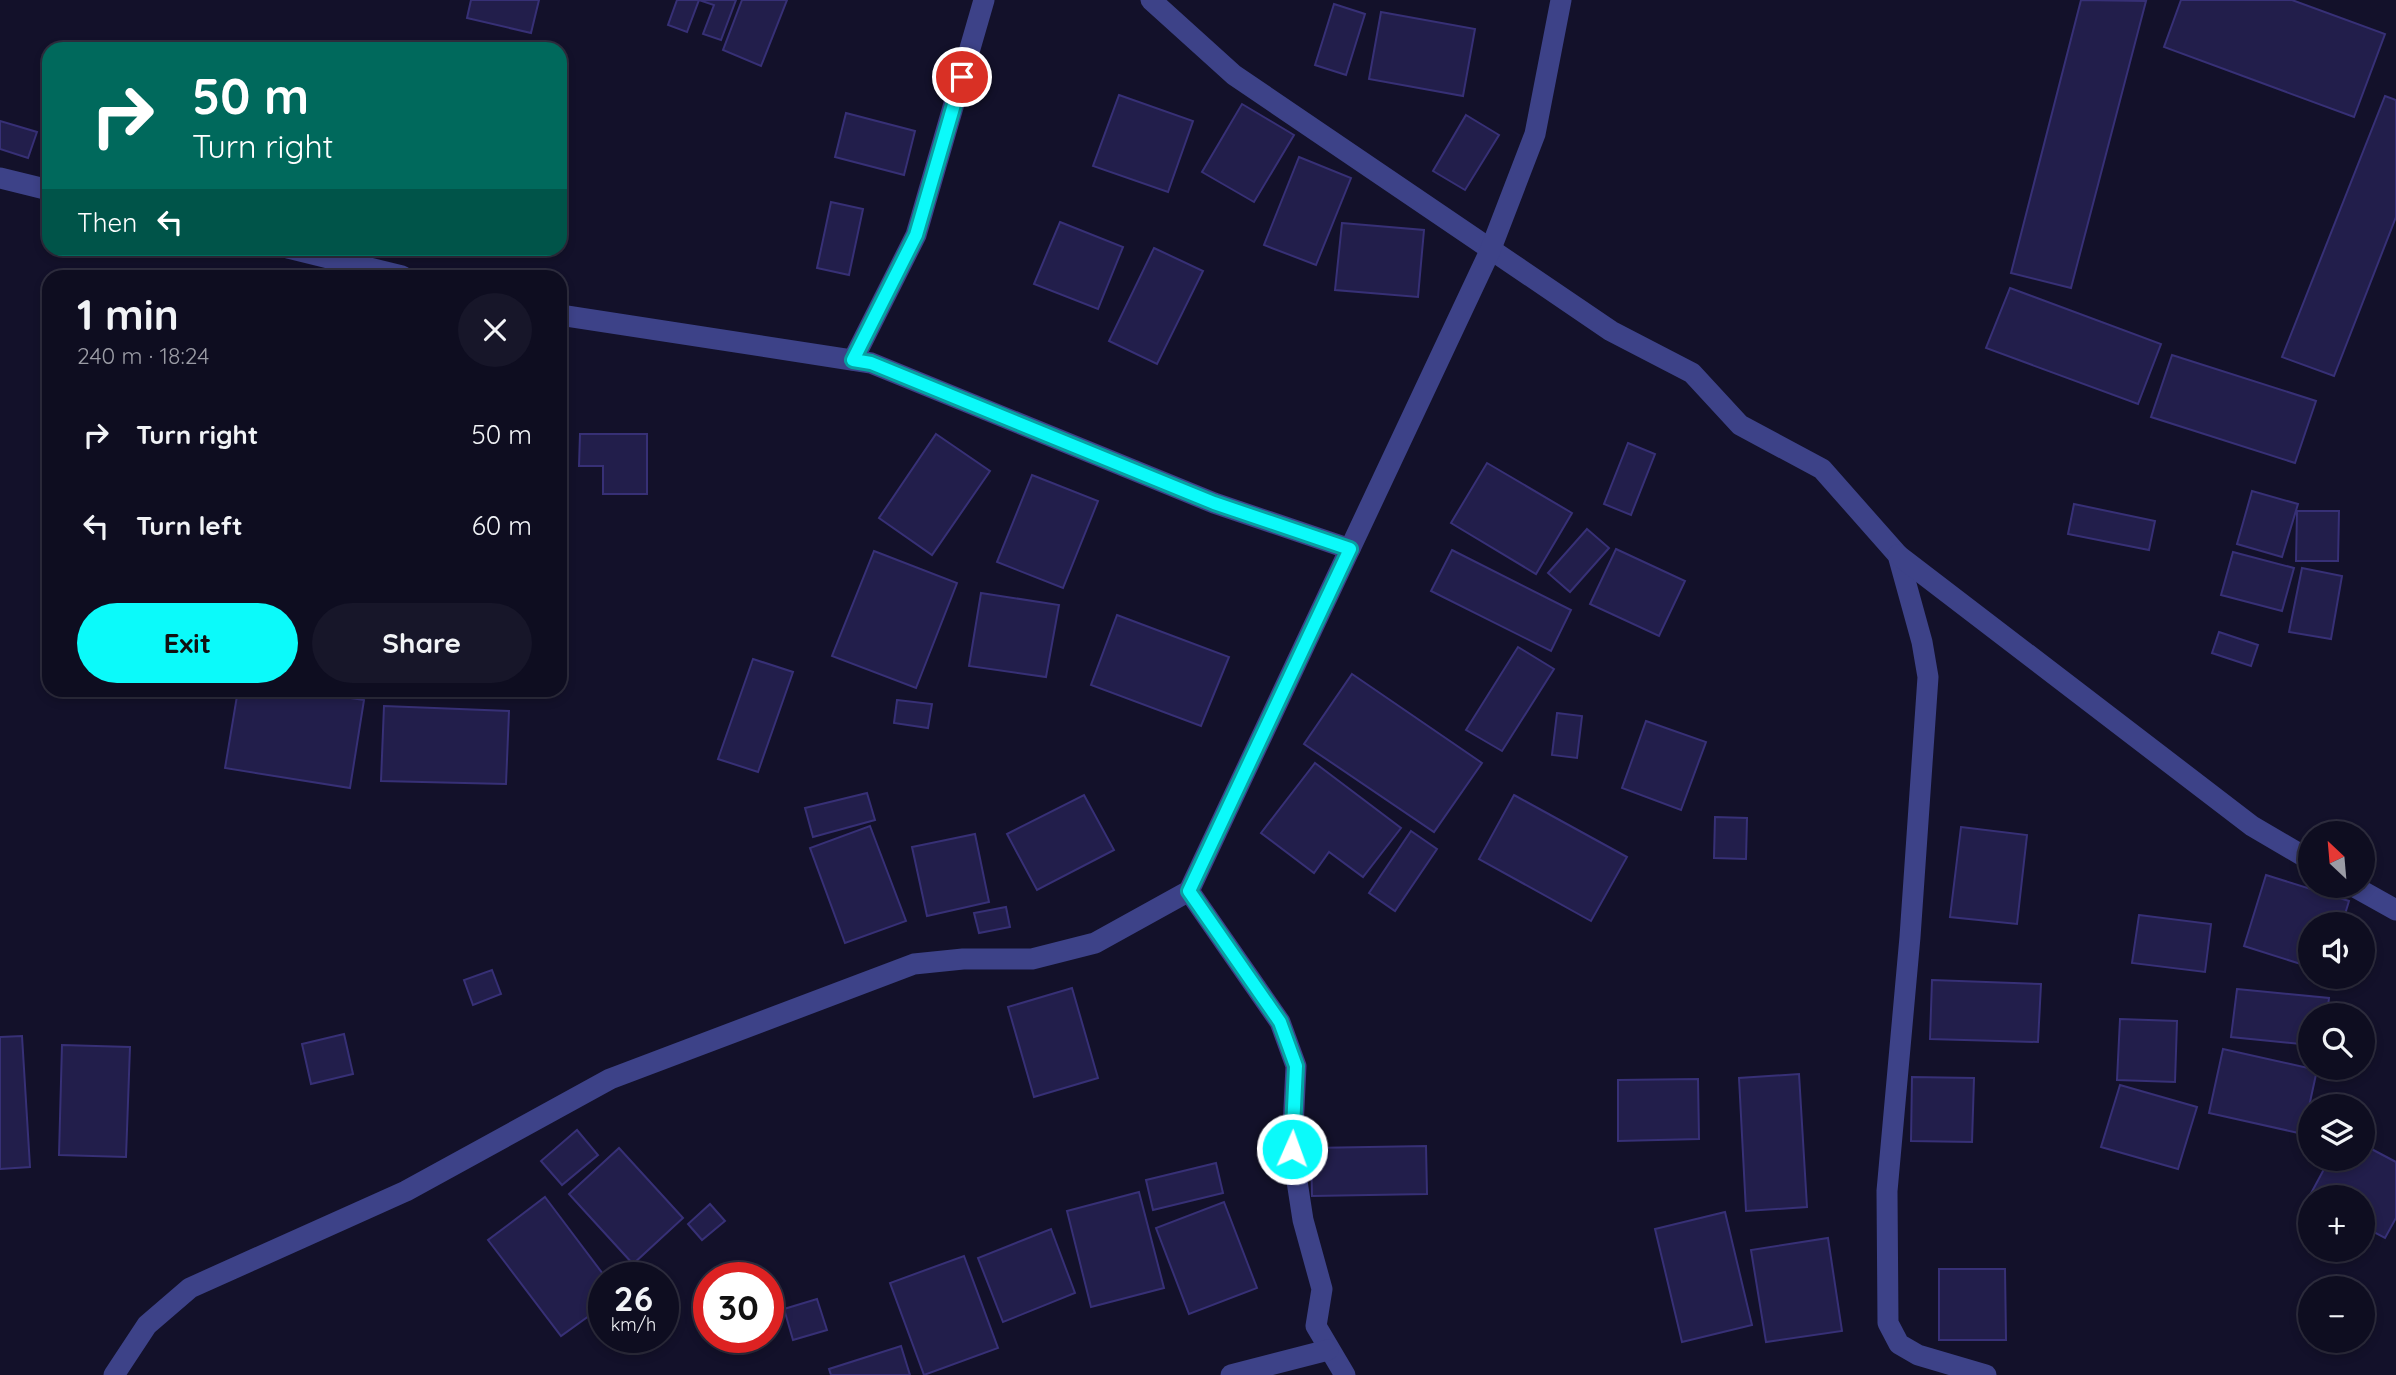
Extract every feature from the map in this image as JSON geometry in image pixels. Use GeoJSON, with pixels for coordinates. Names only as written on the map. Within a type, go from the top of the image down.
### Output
{"type":"FeatureCollection","features":[{"type":"Feature","properties":{"kind":"street"},"geometry":{"type":"LineString","coordinates":[[853,360],[916,235],[984,0]]}},
{"type":"Feature","properties":{"kind":"street"},"geometry":{"type":"LineString","coordinates":[[1152,0],[1234,75],[1611,331],[1692,373],[1740,425],[1822,469],[1898,555],[2252,826],[2298,853]]}},
{"type":"Feature","properties":{"kind":"street"},"geometry":{"type":"LineString","coordinates":[[114,1375],[147,1325],[190,1289],[406,1191],[610,1079],[914,964],[963,959],[1032,959],[1095,943],[1189,891],[1490,251],[1535,134],[1561,0]]}},
{"type":"Feature","properties":{"kind":"street"},"geometry":{"type":"LineString","coordinates":[[0,178],[42,188]]}},
{"type":"Feature","properties":{"kind":"street"},"geometry":{"type":"LineString","coordinates":[[321,256],[378,270]]}},
{"type":"Feature","properties":{"kind":"street"},"geometry":{"type":"LineString","coordinates":[[567,316],[871,363],[1214,503],[1350,549]]}},
{"type":"Feature","properties":{"kind":"street"},"geometry":{"type":"LineString","coordinates":[[1898,555],[1922,642],[1928,677],[1910,937],[1887,1191],[1888,1323],[1899,1344],[1919,1355],[1986,1375]]}},
{"type":"Feature","properties":{"kind":"street"},"geometry":{"type":"LineString","coordinates":[[1189,891],[1280,1022],[1296,1066],[1292,1149],[1303,1220],[1322,1289],[1316,1326],[1345,1375]]}},
{"type":"Feature","properties":{"kind":"street"},"geometry":{"type":"LineString","coordinates":[[2374,898],[2396,910]]}},
{"type":"Feature","properties":{"kind":"street"},"geometry":{"type":"LineString","coordinates":[[1231,1375],[1328,1350]]}},
{"type":"Feature","properties":{"kind":"building"},"geometry":{"type":"Polygon","coordinates":[[[471,0],[539,0],[531,33],[467,18],[471,0]]]}},
{"type":"Feature","properties":{"kind":"building"},"geometry":{"type":"Polygon","coordinates":[[[677,0],[699,0],[687,32],[668,25],[677,0]]]}},
{"type":"Feature","properties":{"kind":"building"},"geometry":{"type":"Polygon","coordinates":[[[699,0],[736,0],[721,40],[703,34],[714,5],[699,0]]]}},
{"type":"Feature","properties":{"kind":"building"},"geometry":{"type":"Polygon","coordinates":[[[742,0],[787,0],[761,66],[723,50],[742,0]]]}},
{"type":"Feature","properties":{"kind":"building"},"geometry":{"type":"Polygon","coordinates":[[[2081,0],[2146,1],[2071,288],[2011,273],[2081,0]]]}},
{"type":"Feature","properties":{"kind":"building"},"geometry":{"type":"Polygon","coordinates":[[[2181,0],[2292,0],[2385,34],[2354,117],[2164,47],[2181,0]]]}},
{"type":"Feature","properties":{"kind":"building"},"geometry":{"type":"Polygon","coordinates":[[[1334,4],[1365,14],[1346,75],[1315,65],[1334,4]]]}},
{"type":"Feature","properties":{"kind":"building"},"geometry":{"type":"Polygon","coordinates":[[[1381,12],[1475,29],[1463,96],[1369,79],[1381,12]]]}},
{"type":"Feature","properties":{"kind":"building"},"geometry":{"type":"Polygon","coordinates":[[[1119,95],[1193,121],[1168,192],[1093,166],[1119,95]]]}},
{"type":"Feature","properties":{"kind":"building"},"geometry":{"type":"Polygon","coordinates":[[[2385,96],[2396,100],[2396,217],[2334,376],[2282,357],[2385,96]]]}},
{"type":"Feature","properties":{"kind":"building"},"geometry":{"type":"Polygon","coordinates":[[[1242,104],[1294,135],[1254,202],[1202,172],[1242,104]]]}},
{"type":"Feature","properties":{"kind":"building"},"geometry":{"type":"Polygon","coordinates":[[[846,113],[915,131],[904,175],[835,157],[846,113]]]}},
{"type":"Feature","properties":{"kind":"building"},"geometry":{"type":"Polygon","coordinates":[[[1466,115],[1499,135],[1465,190],[1433,171],[1466,115]]]}},
{"type":"Feature","properties":{"kind":"building"},"geometry":{"type":"Polygon","coordinates":[[[0,121],[37,132],[28,158],[0,149],[0,121]]]}},
{"type":"Feature","properties":{"kind":"building"},"geometry":{"type":"Polygon","coordinates":[[[1299,157],[1351,178],[1316,265],[1264,245],[1299,157]]]}},
{"type":"Feature","properties":{"kind":"building"},"geometry":{"type":"Polygon","coordinates":[[[831,202],[863,209],[849,275],[817,268],[831,202]]]}},
{"type":"Feature","properties":{"kind":"building"},"geometry":{"type":"Polygon","coordinates":[[[1060,222],[1123,247],[1098,309],[1034,284],[1060,222]]]}},
{"type":"Feature","properties":{"kind":"building"},"geometry":{"type":"Polygon","coordinates":[[[1342,223],[1424,230],[1418,297],[1335,290],[1342,223]]]}},
{"type":"Feature","properties":{"kind":"building"},"geometry":{"type":"Polygon","coordinates":[[[1154,248],[1203,271],[1157,364],[1109,341],[1154,248]]]}},
{"type":"Feature","properties":{"kind":"building"},"geometry":{"type":"Polygon","coordinates":[[[2010,288],[2161,344],[2138,404],[1986,348],[2010,288]]]}},
{"type":"Feature","properties":{"kind":"building"},"geometry":{"type":"Polygon","coordinates":[[[2172,355],[2316,401],[2295,463],[2151,417],[2172,355]]]}},
{"type":"Feature","properties":{"kind":"building"},"geometry":{"type":"Polygon","coordinates":[[[580,434],[647,434],[647,494],[603,494],[603,466],[579,466],[580,434]]]}},
{"type":"Feature","properties":{"kind":"building"},"geometry":{"type":"Polygon","coordinates":[[[936,434],[990,471],[932,555],[879,518],[936,434]]]}},
{"type":"Feature","properties":{"kind":"building"},"geometry":{"type":"Polygon","coordinates":[[[1628,443],[1655,454],[1631,515],[1604,504],[1628,443]]]}},
{"type":"Feature","properties":{"kind":"building"},"geometry":{"type":"Polygon","coordinates":[[[1487,463],[1572,513],[1536,574],[1451,523],[1487,463]]]}},
{"type":"Feature","properties":{"kind":"building"},"geometry":{"type":"Polygon","coordinates":[[[1032,475],[1098,501],[1063,588],[997,562],[1032,475]]]}},
{"type":"Feature","properties":{"kind":"building"},"geometry":{"type":"Polygon","coordinates":[[[2252,491],[2298,504],[2282,557],[2237,544],[2252,491]]]}},
{"type":"Feature","properties":{"kind":"building"},"geometry":{"type":"Polygon","coordinates":[[[2074,504],[2155,521],[2149,550],[2068,534],[2074,504]]]}},
{"type":"Feature","properties":{"kind":"building"},"geometry":{"type":"Polygon","coordinates":[[[2297,511],[2339,511],[2338,561],[2296,561],[2297,511]]]}},
{"type":"Feature","properties":{"kind":"building"},"geometry":{"type":"Polygon","coordinates":[[[1587,529],[1609,548],[1570,592],[1548,573],[1587,529]]]}},
{"type":"Feature","properties":{"kind":"building"},"geometry":{"type":"Polygon","coordinates":[[[1616,549],[1685,581],[1659,636],[1590,604],[1616,549]]]}},
{"type":"Feature","properties":{"kind":"building"},"geometry":{"type":"Polygon","coordinates":[[[1452,550],[1571,610],[1551,651],[1431,591],[1452,550]]]}},
{"type":"Feature","properties":{"kind":"building"},"geometry":{"type":"Polygon","coordinates":[[[874,551],[957,583],[916,688],[832,656],[874,551]]]}},
{"type":"Feature","properties":{"kind":"building"},"geometry":{"type":"Polygon","coordinates":[[[2233,552],[2294,568],[2282,611],[2221,595],[2233,552]]]}},
{"type":"Feature","properties":{"kind":"building"},"geometry":{"type":"Polygon","coordinates":[[[2302,568],[2342,576],[2331,639],[2289,632],[2302,568]]]}},
{"type":"Feature","properties":{"kind":"building"},"geometry":{"type":"Polygon","coordinates":[[[981,593],[1059,605],[1046,677],[969,666],[981,593]]]}},
{"type":"Feature","properties":{"kind":"building"},"geometry":{"type":"Polygon","coordinates":[[[1117,615],[1229,657],[1201,726],[1091,685],[1117,615]]]}},
{"type":"Feature","properties":{"kind":"building"},"geometry":{"type":"Polygon","coordinates":[[[2219,632],[2258,645],[2251,666],[2212,653],[2219,632]]]}},
{"type":"Feature","properties":{"kind":"building"},"geometry":{"type":"Polygon","coordinates":[[[1518,647],[1554,669],[1502,751],[1466,730],[1518,647]]]}},
{"type":"Feature","properties":{"kind":"building"},"geometry":{"type":"Polygon","coordinates":[[[753,659],[793,672],[758,772],[718,759],[753,659]]]}},
{"type":"Feature","properties":{"kind":"building"},"geometry":{"type":"Polygon","coordinates":[[[1352,674],[1482,763],[1434,832],[1304,744],[1352,674]]]}},
{"type":"Feature","properties":{"kind":"building"},"geometry":{"type":"Polygon","coordinates":[[[237,697],[344,697],[364,700],[350,788],[225,768],[237,697]]]}},
{"type":"Feature","properties":{"kind":"building"},"geometry":{"type":"Polygon","coordinates":[[[897,700],[932,704],[928,728],[894,723],[897,700]]]}},
{"type":"Feature","properties":{"kind":"building"},"geometry":{"type":"Polygon","coordinates":[[[384,706],[509,711],[506,784],[381,781],[384,706]]]}},
{"type":"Feature","properties":{"kind":"building"},"geometry":{"type":"Polygon","coordinates":[[[1557,713],[1582,716],[1577,758],[1552,755],[1557,713]]]}},
{"type":"Feature","properties":{"kind":"building"},"geometry":{"type":"Polygon","coordinates":[[[1646,721],[1706,742],[1681,810],[1622,788],[1646,721]]]}},
{"type":"Feature","properties":{"kind":"building"},"geometry":{"type":"Polygon","coordinates":[[[1315,763],[1401,828],[1363,877],[1329,852],[1314,873],[1261,833],[1315,763]]]}},
{"type":"Feature","properties":{"kind":"building"},"geometry":{"type":"Polygon","coordinates":[[[867,793],[875,820],[813,837],[805,808],[867,793]]]}},
{"type":"Feature","properties":{"kind":"building"},"geometry":{"type":"Polygon","coordinates":[[[1084,795],[1114,850],[1037,890],[1007,834],[1084,795]]]}},
{"type":"Feature","properties":{"kind":"building"},"geometry":{"type":"Polygon","coordinates":[[[1514,795],[1627,857],[1591,921],[1479,859],[1514,795]]]}},
{"type":"Feature","properties":{"kind":"building"},"geometry":{"type":"Polygon","coordinates":[[[1715,817],[1747,818],[1746,859],[1714,858],[1715,817]]]}},
{"type":"Feature","properties":{"kind":"building"},"geometry":{"type":"Polygon","coordinates":[[[870,826],[906,921],[845,943],[810,848],[870,826]]]}},
{"type":"Feature","properties":{"kind":"building"},"geometry":{"type":"Polygon","coordinates":[[[1961,827],[2027,835],[2017,924],[1950,917],[1961,827]]]}},
{"type":"Feature","properties":{"kind":"building"},"geometry":{"type":"Polygon","coordinates":[[[1411,831],[1437,849],[1395,911],[1369,893],[1411,831]]]}},
{"type":"Feature","properties":{"kind":"building"},"geometry":{"type":"Polygon","coordinates":[[[975,834],[989,902],[927,916],[912,847],[975,834]]]}},
{"type":"Feature","properties":{"kind":"building"},"geometry":{"type":"Polygon","coordinates":[[[2266,875],[2298,885],[2298,898],[2339,898],[2349,901],[2346,912],[2298,912],[2298,963],[2244,946],[2266,875]]]}},
{"type":"Feature","properties":{"kind":"building"},"geometry":{"type":"Polygon","coordinates":[[[1006,907],[1010,927],[979,933],[974,913],[1006,907]]]}},
{"type":"Feature","properties":{"kind":"building"},"geometry":{"type":"Polygon","coordinates":[[[2139,915],[2211,924],[2205,972],[2132,963],[2139,915]]]}},
{"type":"Feature","properties":{"kind":"building"},"geometry":{"type":"Polygon","coordinates":[[[492,970],[501,994],[473,1005],[464,980],[492,970]]]}},
{"type":"Feature","properties":{"kind":"building"},"geometry":{"type":"Polygon","coordinates":[[[1932,980],[2041,984],[2038,1042],[1930,1039],[1932,980]]]}},
{"type":"Feature","properties":{"kind":"building"},"geometry":{"type":"Polygon","coordinates":[[[1072,988],[1098,1078],[1034,1097],[1008,1007],[1072,988]]]}},
{"type":"Feature","properties":{"kind":"building"},"geometry":{"type":"Polygon","coordinates":[[[2237,989],[2329,998],[2328,1003],[2298,1003],[2298,1044],[2231,1037],[2237,989]]]}},
{"type":"Feature","properties":{"kind":"building"},"geometry":{"type":"Polygon","coordinates":[[[2120,1019],[2177,1021],[2175,1082],[2117,1080],[2120,1019]]]}},
{"type":"Feature","properties":{"kind":"building"},"geometry":{"type":"Polygon","coordinates":[[[344,1034],[353,1074],[311,1084],[302,1044],[344,1034]]]}},
{"type":"Feature","properties":{"kind":"building"},"geometry":{"type":"Polygon","coordinates":[[[22,1036],[30,1167],[0,1169],[0,1037],[22,1036]]]}},
{"type":"Feature","properties":{"kind":"building"},"geometry":{"type":"Polygon","coordinates":[[[62,1045],[130,1047],[126,1157],[59,1155],[62,1045]]]}},
{"type":"Feature","properties":{"kind":"building"},"geometry":{"type":"Polygon","coordinates":[[[2223,1049],[2298,1066],[2298,1080],[2315,1080],[2312,1094],[2298,1094],[2298,1133],[2209,1113],[2223,1049]]]}},
{"type":"Feature","properties":{"kind":"building"},"geometry":{"type":"Polygon","coordinates":[[[1799,1074],[1807,1207],[1746,1211],[1739,1078],[1799,1074]]]}},
{"type":"Feature","properties":{"kind":"building"},"geometry":{"type":"Polygon","coordinates":[[[1912,1077],[1974,1078],[1972,1142],[1911,1141],[1912,1077]]]}},
{"type":"Feature","properties":{"kind":"building"},"geometry":{"type":"Polygon","coordinates":[[[1698,1079],[1699,1139],[1618,1141],[1618,1080],[1698,1079]]]}},
{"type":"Feature","properties":{"kind":"building"},"geometry":{"type":"Polygon","coordinates":[[[2120,1085],[2197,1107],[2178,1169],[2101,1147],[2120,1085]]]}},
{"type":"Feature","properties":{"kind":"building"},"geometry":{"type":"Polygon","coordinates":[[[577,1130],[598,1155],[562,1185],[541,1161],[577,1130]]]}},
{"type":"Feature","properties":{"kind":"building"},"geometry":{"type":"Polygon","coordinates":[[[1426,1146],[1427,1194],[1312,1196],[1311,1148],[1426,1146]]]}},
{"type":"Feature","properties":{"kind":"building"},"geometry":{"type":"Polygon","coordinates":[[[619,1148],[683,1218],[635,1262],[631,1262],[569,1194],[619,1148]]]}},
{"type":"Feature","properties":{"kind":"building"},"geometry":{"type":"Polygon","coordinates":[[[2375,1151],[2396,1162],[2396,1218],[2385,1238],[2375,1233],[2375,1185],[2315,1185],[2323,1171],[2375,1171],[2375,1151]]]}},
{"type":"Feature","properties":{"kind":"building"},"geometry":{"type":"Polygon","coordinates":[[[1216,1163],[1223,1193],[1153,1210],[1146,1180],[1216,1163]]]}},
{"type":"Feature","properties":{"kind":"building"},"geometry":{"type":"Polygon","coordinates":[[[1139,1192],[1164,1288],[1091,1307],[1067,1211],[1139,1192]]]}},
{"type":"Feature","properties":{"kind":"building"},"geometry":{"type":"Polygon","coordinates":[[[545,1197],[594,1262],[588,1262],[588,1317],[561,1336],[488,1240],[545,1197]]]}},
{"type":"Feature","properties":{"kind":"building"},"geometry":{"type":"Polygon","coordinates":[[[1224,1202],[1257,1288],[1189,1314],[1156,1228],[1224,1202]]]}},
{"type":"Feature","properties":{"kind":"building"},"geometry":{"type":"Polygon","coordinates":[[[710,1204],[725,1221],[702,1240],[688,1224],[710,1204]]]}},
{"type":"Feature","properties":{"kind":"building"},"geometry":{"type":"Polygon","coordinates":[[[1725,1212],[1752,1325],[1682,1342],[1655,1229],[1725,1212]]]}},
{"type":"Feature","properties":{"kind":"building"},"geometry":{"type":"Polygon","coordinates":[[[1051,1229],[1075,1293],[1003,1322],[978,1258],[1051,1229]]]}},
{"type":"Feature","properties":{"kind":"building"},"geometry":{"type":"Polygon","coordinates":[[[1828,1238],[1842,1331],[1766,1342],[1751,1250],[1828,1238]]]}},
{"type":"Feature","properties":{"kind":"building"},"geometry":{"type":"Polygon","coordinates":[[[964,1256],[998,1348],[924,1375],[890,1283],[964,1256]]]}},
{"type":"Feature","properties":{"kind":"building"},"geometry":{"type":"Polygon","coordinates":[[[1939,1269],[2005,1269],[2006,1340],[1939,1340],[1939,1269]]]}},
{"type":"Feature","properties":{"kind":"building"},"geometry":{"type":"Polygon","coordinates":[[[817,1299],[827,1330],[793,1340],[784,1309],[817,1299]]]}},
{"type":"Feature","properties":{"kind":"building"},"geometry":{"type":"Polygon","coordinates":[[[901,1346],[910,1375],[831,1375],[829,1369],[901,1346]]]}},
{"type":"Feature","properties":{"kind":"route"},"geometry":{"type":"LineString","coordinates":[[962,77],[916,235],[853,360],[871,363],[1214,503],[1350,549],[1189,891],[1280,1022],[1296,1066],[1292,1149]]}}]}
